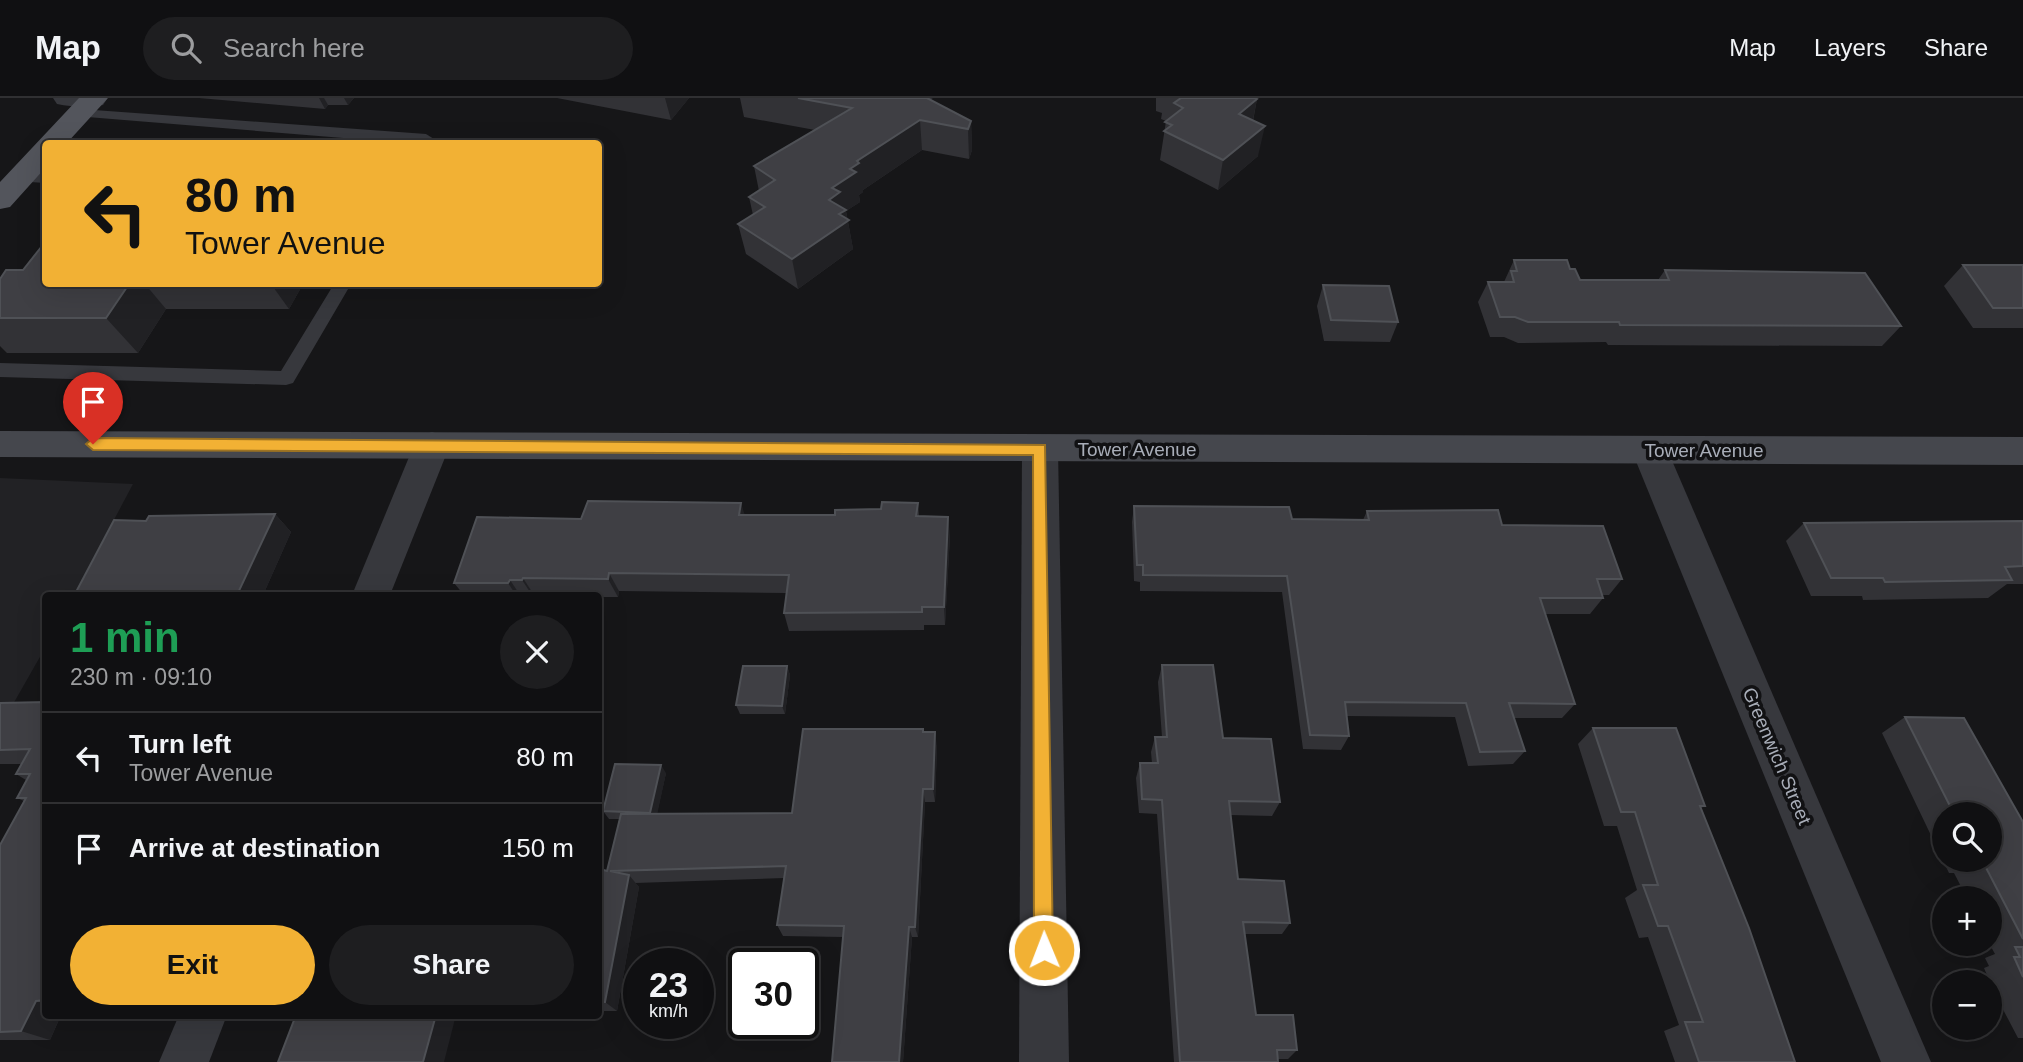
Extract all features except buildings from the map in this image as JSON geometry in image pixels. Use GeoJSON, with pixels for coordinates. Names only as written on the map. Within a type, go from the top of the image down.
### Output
{"type":"FeatureCollection","features":[{"type":"Feature","properties":{"kind":"main road"},"geometry":{"type":"LineString","coordinates":[[53,140],[83,102]]}},
{"type":"Feature","properties":{"kind":"main road"},"geometry":{"type":"LineString","coordinates":[[0,200],[32,178],[42,157]]}},
{"type":"Feature","properties":{"kind":"main road","name":"Tower Avenue"},"geometry":{"type":"LineString","coordinates":[[0,444],[2023,452]]}},
{"type":"Feature","properties":{"kind":"street"},"geometry":{"type":"LineString","coordinates":[[372,592],[432,445]]}},
{"type":"Feature","properties":{"kind":"street"},"geometry":{"type":"LineString","coordinates":[[1040,449],[1044,1062]]}},
{"type":"Feature","properties":{"kind":"street","name":"Greenwich Street"},"geometry":{"type":"LineString","coordinates":[[1648,449],[1906,1062]]}},
{"type":"Feature","properties":{"kind":"street"},"geometry":{"type":"LineString","coordinates":[[184,1062],[201,1019]]}},
{"type":"Feature","properties":{"kind":"lane"},"geometry":{"type":"LineString","coordinates":[[83,102],[426,140]]}},
{"type":"Feature","properties":{"kind":"lane"},"geometry":{"type":"LineString","coordinates":[[0,370],[286,378],[340,287]]}},
{"type":"Feature","properties":{"kind":"shaded area"},"geometry":{"type":"Polygon","coordinates":[[[0,478],[133,484],[76,592],[42,592],[42,653],[0,727],[0,478]]]}},
{"type":"Feature","properties":{"kind":"route"},"geometry":{"type":"LineString","coordinates":[[93,444],[1040,449],[1044,950]]}}]}
